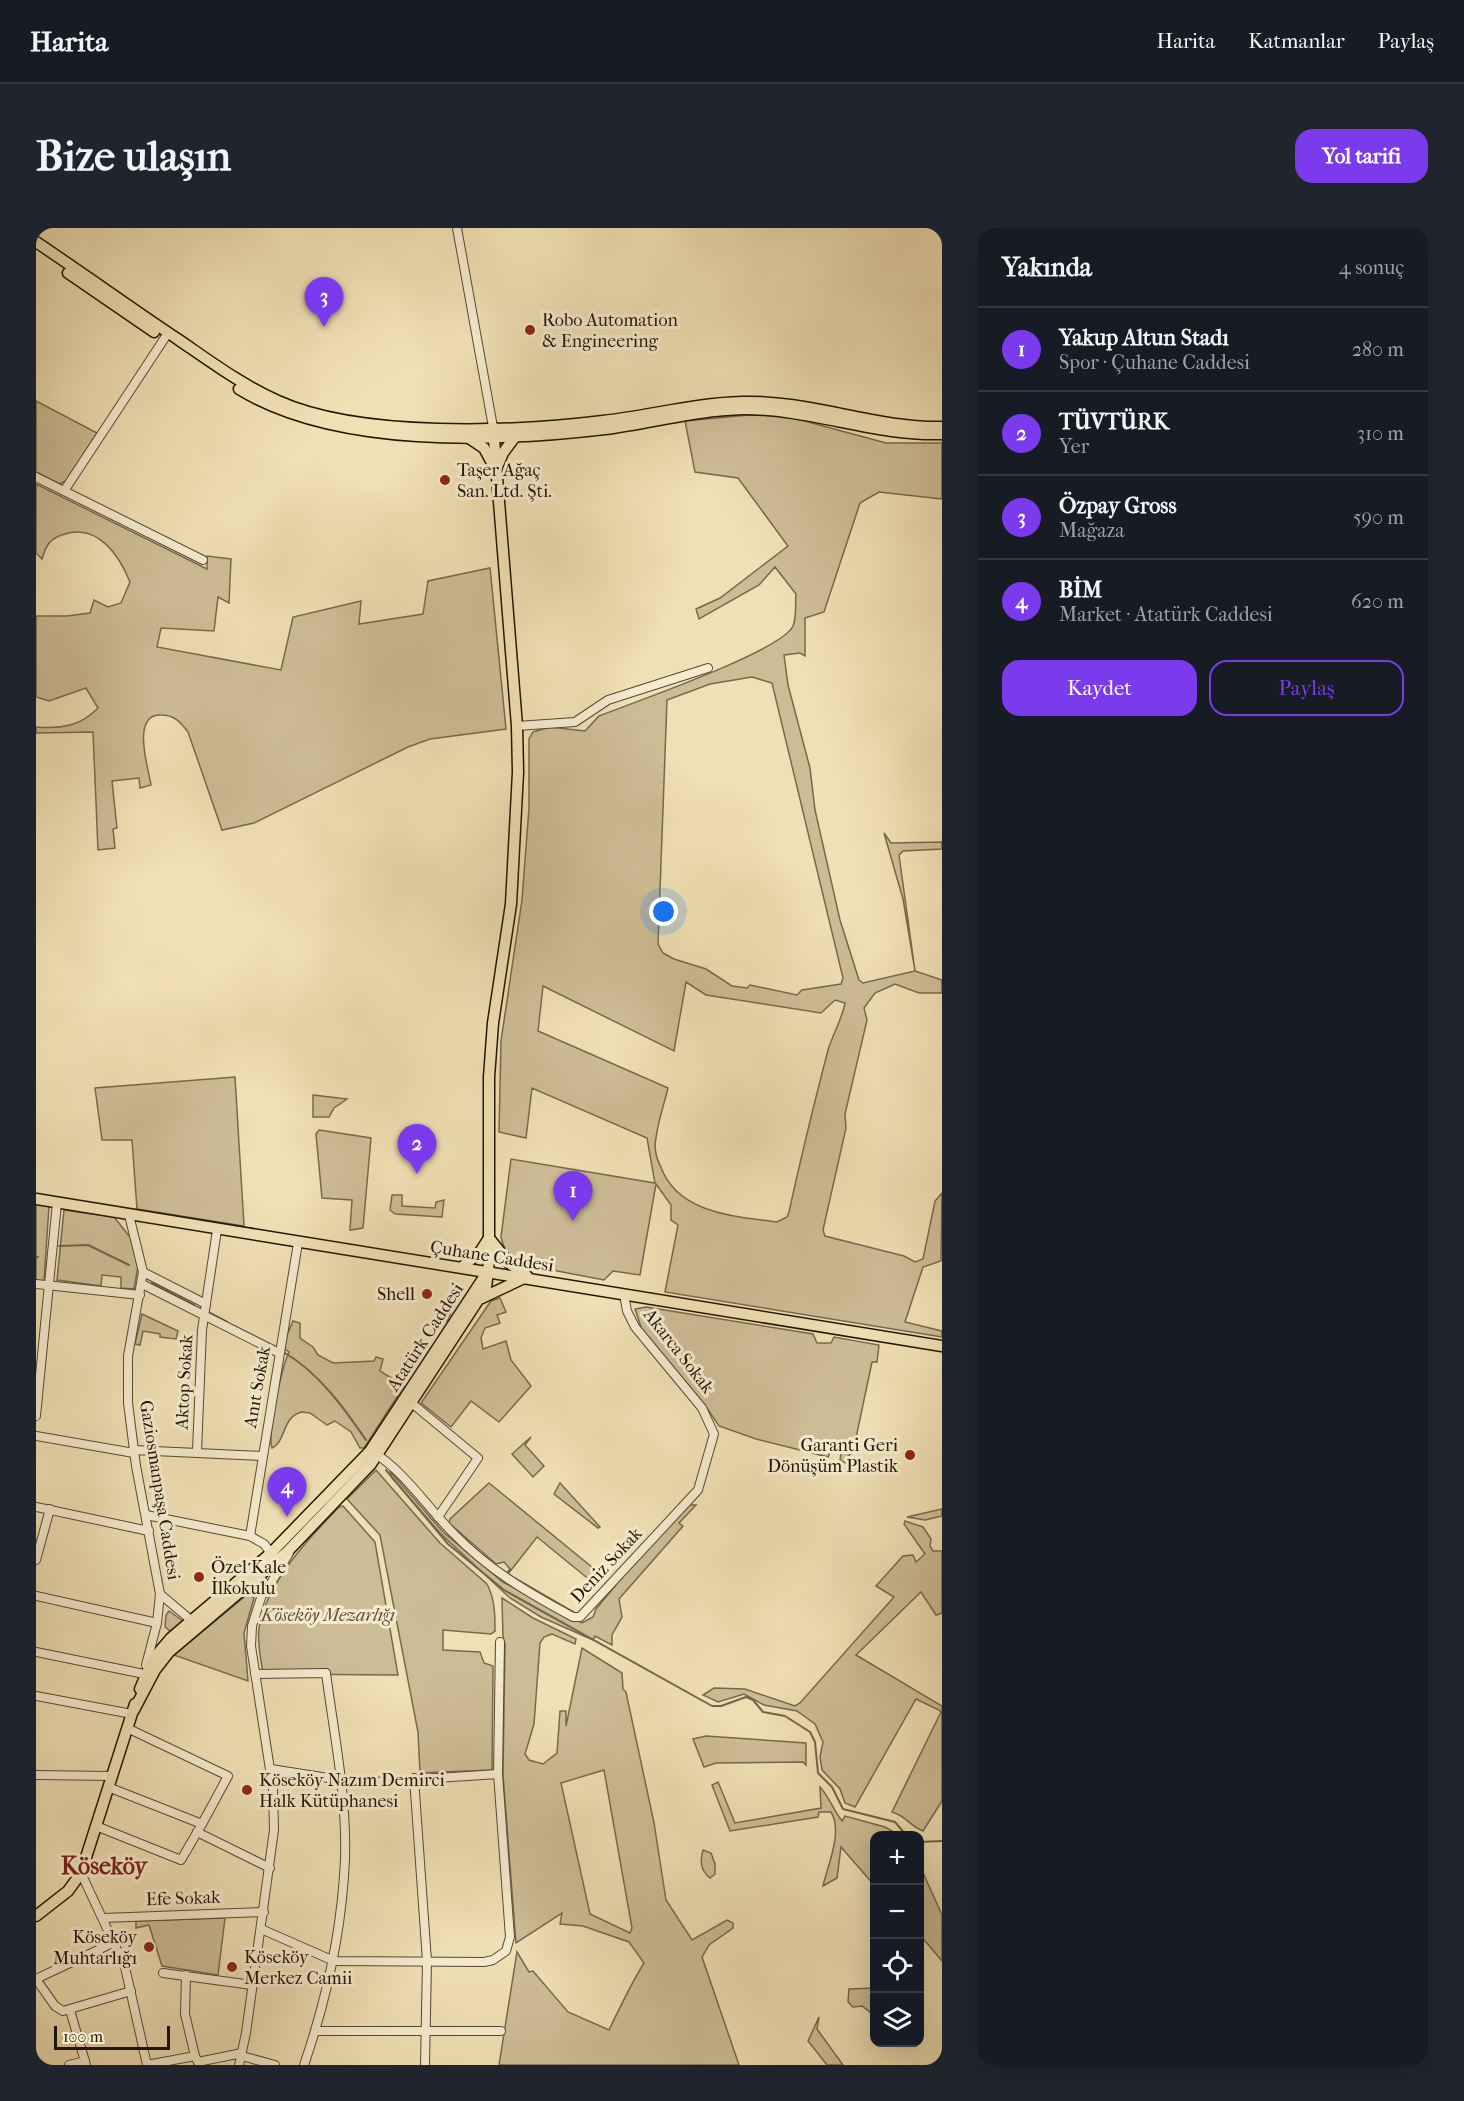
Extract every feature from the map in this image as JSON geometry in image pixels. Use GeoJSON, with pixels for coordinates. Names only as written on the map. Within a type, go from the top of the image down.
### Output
{"type":"FeatureCollection","features":[{"type":"Feature","properties":{"kind":"main road"},"geometry":{"type":"LineString","coordinates":[[36,242],[246,393],[300,417],[345,428],[388,433],[464,436],[493,431],[603,421],[700,405],[741,402],[781,402],[815,407],[872,422],[942,427]]}},
{"type":"Feature","properties":{"kind":"main road"},"geometry":{"type":"LineString","coordinates":[[36,250],[166,336],[248,386],[310,413],[354,422],[493,431],[517,435],[604,429],[701,412],[741,409],[780,410],[870,429],[918,435],[942,434]]}},
{"type":"Feature","properties":{"kind":"main road"},"geometry":{"type":"LineString","coordinates":[[488,1272],[489,1077],[512,894],[517,814],[517,726],[493,431]]}},
{"type":"Feature","properties":{"kind":"main road"},"geometry":{"type":"LineString","coordinates":[[496,470],[503,453],[517,435]]}},
{"type":"Feature","properties":{"kind":"main road"},"geometry":{"type":"LineString","coordinates":[[464,436],[484,448],[496,470]]}},
{"type":"Feature","properties":{"kind":"main road","name":"Çuhane Caddesi"},"geometry":{"type":"LineString","coordinates":[[36,1199],[942,1346]]}},
{"type":"Feature","properties":{"kind":"main road"},"geometry":{"type":"LineString","coordinates":[[462,1267],[480,1252],[489,1238]]}},
{"type":"Feature","properties":{"kind":"main road"},"geometry":{"type":"LineString","coordinates":[[481,1298],[527,1278],[509,1263],[489,1238]]}},
{"type":"Feature","properties":{"kind":"main road","name":"Atatürk Caddesi"},"geometry":{"type":"LineString","coordinates":[[409,1400],[481,1298],[486,1288],[488,1272]]}},
{"type":"Feature","properties":{"kind":"main road","name":"Atatürk Caddesi"},"geometry":{"type":"LineString","coordinates":[[274,1557],[296,1542],[374,1453],[488,1272]]}},
{"type":"Feature","properties":{"kind":"main road","name":"Atatürk Caddesi"},"geometry":{"type":"LineString","coordinates":[[145,1680],[169,1652],[274,1557],[374,1453]]}},
{"type":"Feature","properties":{"kind":"main road","name":"Atatürk Caddesi"},"geometry":{"type":"LineString","coordinates":[[81,1873],[133,1712],[145,1680],[162,1647],[192,1621],[257,1572]]}},
{"type":"Feature","properties":{"kind":"main road"},"geometry":{"type":"LineString","coordinates":[[36,1916],[68,1891],[81,1873]]}},
{"type":"Feature","properties":{"kind":"street"},"geometry":{"type":"LineString","coordinates":[[457,228],[493,431]]}},
{"type":"Feature","properties":{"kind":"street"},"geometry":{"type":"LineString","coordinates":[[64,491],[166,336]]}},
{"type":"Feature","properties":{"kind":"street"},"geometry":{"type":"LineString","coordinates":[[36,477],[203,560]]}},
{"type":"Feature","properties":{"kind":"street"},"geometry":{"type":"LineString","coordinates":[[517,726],[575,722],[608,700],[708,668]]}},
{"type":"Feature","properties":{"kind":"street"},"geometry":{"type":"LineString","coordinates":[[36,1412],[57,1203]]}},
{"type":"Feature","properties":{"kind":"street","name":"Gaziosmanpaşa Caddesi"},"geometry":{"type":"LineString","coordinates":[[129,1215],[142,1258],[143,1272],[127,1364],[134,1452],[160,1594],[157,1623],[145,1680]]}},
{"type":"Feature","properties":{"kind":"street","name":"Aktop Sokak"},"geometry":{"type":"LineString","coordinates":[[197,1451],[204,1315],[217,1230]]}},
{"type":"Feature","properties":{"kind":"street","name":"Anıt Sokak"},"geometry":{"type":"LineString","coordinates":[[250,1536],[298,1243]]}},
{"type":"Feature","properties":{"kind":"street"},"geometry":{"type":"LineString","coordinates":[[143,1272],[206,1304]]}},
{"type":"Feature","properties":{"kind":"street"},"geometry":{"type":"LineString","coordinates":[[36,1284],[140,1295]]}},
{"type":"Feature","properties":{"kind":"street"},"geometry":{"type":"LineString","coordinates":[[142,1284],[279,1353]]}},
{"type":"Feature","properties":{"kind":"street","name":"Akarca Sokak"},"geometry":{"type":"LineString","coordinates":[[624,1294],[627,1311],[639,1333],[702,1408],[713,1426]]}},
{"type":"Feature","properties":{"kind":"street"},"geometry":{"type":"LineString","coordinates":[[409,1400],[478,1458],[438,1517]]}},
{"type":"Feature","properties":{"kind":"street","name":"Deniz Sokak"},"geometry":{"type":"LineString","coordinates":[[374,1453],[392,1466],[469,1549],[512,1584],[573,1617],[580,1617],[698,1490],[714,1434],[713,1426]]}},
{"type":"Feature","properties":{"kind":"street"},"geometry":{"type":"LineString","coordinates":[[36,1436],[134,1452],[197,1451],[262,1456]]}},
{"type":"Feature","properties":{"kind":"street"},"geometry":{"type":"LineString","coordinates":[[36,1507],[149,1531]]}},
{"type":"Feature","properties":{"kind":"street"},"geometry":{"type":"LineString","coordinates":[[36,1560],[50,1509]]}},
{"type":"Feature","properties":{"kind":"street"},"geometry":{"type":"LineString","coordinates":[[146,1515],[250,1536],[261,1541],[274,1557]]}},
{"type":"Feature","properties":{"kind":"street"},"geometry":{"type":"LineString","coordinates":[[260,1601],[296,1542]]}},
{"type":"Feature","properties":{"kind":"street"},"geometry":{"type":"LineString","coordinates":[[241,2058],[264,1912],[274,1823],[271,1769],[251,1636],[265,1585],[257,1572]]}},
{"type":"Feature","properties":{"kind":"street"},"geometry":{"type":"LineString","coordinates":[[160,1594],[192,1621]]}},
{"type":"Feature","properties":{"kind":"street"},"geometry":{"type":"LineString","coordinates":[[36,1596],[157,1623]]}},
{"type":"Feature","properties":{"kind":"street"},"geometry":{"type":"LineString","coordinates":[[261,1929],[334,1961],[484,1962],[493,1960],[506,1952],[510,1937],[498,1774],[500,1642]]}},
{"type":"Feature","properties":{"kind":"street"},"geometry":{"type":"LineString","coordinates":[[37,1655],[145,1680]]}},
{"type":"Feature","properties":{"kind":"street"},"geometry":{"type":"LineString","coordinates":[[255,1674],[326,1673],[341,1781],[345,1859],[334,1961],[316,2031],[304,2065]]}},
{"type":"Feature","properties":{"kind":"street"},"geometry":{"type":"LineString","coordinates":[[36,1696],[133,1712]]}},
{"type":"Feature","properties":{"kind":"street"},"geometry":{"type":"LineString","coordinates":[[96,1826],[181,1860],[228,1776],[128,1728]]}},
{"type":"Feature","properties":{"kind":"street"},"geometry":{"type":"LineString","coordinates":[[271,1769],[360,1783],[498,1774]]}},
{"type":"Feature","properties":{"kind":"street"},"geometry":{"type":"LineString","coordinates":[[36,1775],[111,1776]]}},
{"type":"Feature","properties":{"kind":"street"},"geometry":{"type":"LineString","coordinates":[[414,1778],[427,1961],[425,2065]]}},
{"type":"Feature","properties":{"kind":"street"},"geometry":{"type":"LineString","coordinates":[[108,1787],[200,1828],[270,1868]]}},
{"type":"Feature","properties":{"kind":"street"},"geometry":{"type":"LineString","coordinates":[[81,1873],[115,1942],[131,1991],[147,2065],[195,2056]]}},
{"type":"Feature","properties":{"kind":"street","name":"Efe Sokak"},"geometry":{"type":"LineString","coordinates":[[103,1918],[264,1912]]}},
{"type":"Feature","properties":{"kind":"street"},"geometry":{"type":"LineString","coordinates":[[115,1942],[36,1979],[55,2006],[63,2011],[131,1991]]}},
{"type":"Feature","properties":{"kind":"street"},"geometry":{"type":"LineString","coordinates":[[163,1973],[252,1985]]}},
{"type":"Feature","properties":{"kind":"street"},"geometry":{"type":"LineString","coordinates":[[186,1975],[185,2014],[198,2062],[241,2058],[275,2065]]}},
{"type":"Feature","properties":{"kind":"street"},"geometry":{"type":"LineString","coordinates":[[69,2065],[86,2063],[70,2010]]}},
{"type":"Feature","properties":{"kind":"street"},"geometry":{"type":"LineString","coordinates":[[316,2031],[501,2031]]}},
{"type":"Feature","properties":{"kind":"green space"},"geometry":{"type":"Polygon","coordinates":[[[36,401],[97,433],[66,481],[59,484],[36,472],[36,401]]]}},
{"type":"Feature","properties":{"kind":"green space"},"geometry":{"type":"Polygon","coordinates":[[[749,415],[786,416],[886,443],[942,443],[942,499],[879,492],[860,503],[824,612],[805,618],[805,656],[800,653],[784,655],[788,685],[810,768],[815,810],[840,920],[859,980],[863,983],[915,971],[942,980],[942,993],[919,993],[895,984],[875,993],[864,1008],[867,1020],[845,1114],[846,1128],[823,1230],[825,1236],[904,1256],[915,1262],[923,1259],[935,1201],[942,1193],[941,1261],[923,1267],[905,1322],[942,1331],[942,1337],[665,1292],[678,1225],[671,1220],[671,1205],[656,1184],[640,1275],[613,1271],[604,1280],[521,1264],[510,1257],[502,1241],[511,1159],[655,1183],[647,1138],[532,1088],[526,1138],[499,1132],[501,1041],[522,900],[529,808],[529,739],[533,732],[550,727],[585,731],[599,716],[704,676],[763,649],[783,637],[794,622],[796,594],[775,567],[759,585],[699,619],[696,609],[720,598],[788,546],[738,478],[695,472],[685,421],[749,415]],[[752,677],[710,684],[667,700],[658,944],[663,953],[706,969],[732,986],[747,988],[750,985],[797,995],[802,990],[841,984],[843,978],[772,683],[752,677]],[[686,982],[674,1051],[543,986],[538,1031],[668,1088],[658,1125],[655,1148],[668,1181],[679,1194],[709,1210],[777,1222],[787,1217],[789,1212],[828,1050],[845,1003],[835,1000],[821,1013],[706,995],[686,982]]]}},
{"type":"Feature","properties":{"kind":"green space"},"geometry":{"type":"Polygon","coordinates":[[[36,484],[207,569],[207,556],[231,559],[229,603],[218,597],[214,631],[161,628],[157,647],[281,670],[293,617],[361,601],[359,624],[423,614],[428,581],[490,568],[506,729],[430,739],[408,747],[254,823],[222,830],[188,732],[180,722],[170,716],[152,717],[146,723],[144,732],[145,755],[151,785],[140,788],[139,778],[112,781],[117,828],[113,829],[115,848],[98,850],[93,732],[36,733],[36,727],[70,725],[85,719],[98,708],[86,688],[49,701],[36,697],[36,616],[90,613],[94,600],[108,607],[121,603],[130,582],[113,552],[106,544],[88,533],[77,532],[56,538],[49,543],[42,559],[36,553],[36,484]]]}},
{"type":"Feature","properties":{"kind":"green space"},"geometry":{"type":"Polygon","coordinates":[[[884,833],[891,843],[942,842],[942,849],[903,851],[899,855],[915,971],[903,899],[884,833]]]}},
{"type":"Feature","properties":{"kind":"green space"},"geometry":{"type":"Polygon","coordinates":[[[235,1077],[244,1226],[137,1209],[132,1140],[102,1140],[95,1088],[235,1077]]]}},
{"type":"Feature","properties":{"kind":"green space"},"geometry":{"type":"Polygon","coordinates":[[[313,1095],[347,1099],[334,1108],[329,1117],[313,1117],[313,1095]]]}},
{"type":"Feature","properties":{"kind":"green space"},"geometry":{"type":"Polygon","coordinates":[[[319,1130],[371,1138],[363,1228],[350,1230],[352,1200],[322,1198],[316,1134],[319,1130]]]}},
{"type":"Feature","properties":{"kind":"green space"},"geometry":{"type":"Polygon","coordinates":[[[392,1195],[402,1195],[402,1206],[435,1208],[436,1202],[444,1200],[442,1217],[395,1214],[390,1210],[392,1195]]]}},
{"type":"Feature","properties":{"kind":"green space"},"geometry":{"type":"Polygon","coordinates":[[[36,1204],[49,1206],[44,1281],[36,1280],[36,1204]]]}},
{"type":"Feature","properties":{"kind":"green space"},"geometry":{"type":"Polygon","coordinates":[[[64,1210],[114,1217],[134,1242],[138,1266],[134,1289],[121,1288],[121,1277],[102,1275],[101,1286],[57,1280],[64,1210]]]}},
{"type":"Feature","properties":{"kind":"green space"},"geometry":{"type":"Polygon","coordinates":[[[454,1293],[459,1296],[447,1321],[444,1321],[442,1312],[454,1293]]]}},
{"type":"Feature","properties":{"kind":"green space"},"geometry":{"type":"Polygon","coordinates":[[[500,1298],[506,1312],[497,1315],[500,1323],[485,1328],[481,1338],[483,1349],[506,1341],[511,1360],[531,1386],[499,1422],[471,1401],[451,1427],[421,1403],[491,1301],[500,1298]]]}},
{"type":"Feature","properties":{"kind":"green space"},"geometry":{"type":"Polygon","coordinates":[[[646,1307],[813,1334],[817,1343],[831,1343],[834,1337],[879,1345],[877,1362],[872,1362],[853,1452],[847,1457],[846,1463],[840,1460],[841,1453],[831,1450],[828,1457],[756,1439],[719,1426],[643,1333],[635,1309],[646,1307]]]}},
{"type":"Feature","properties":{"kind":"green space"},"geometry":{"type":"Polygon","coordinates":[[[142,1314],[178,1331],[176,1339],[160,1337],[160,1334],[143,1331],[140,1345],[135,1344],[142,1314]]]}},
{"type":"Feature","properties":{"kind":"green space"},"geometry":{"type":"Polygon","coordinates":[[[293,1321],[300,1323],[300,1338],[313,1347],[318,1355],[333,1363],[374,1361],[376,1357],[383,1359],[380,1371],[404,1386],[364,1448],[360,1448],[351,1432],[335,1421],[327,1425],[310,1413],[302,1412],[291,1418],[280,1440],[272,1448],[273,1415],[289,1352],[282,1347],[293,1321]]]}},
{"type":"Feature","properties":{"kind":"green space"},"geometry":{"type":"Polygon","coordinates":[[[531,1437],[525,1445],[544,1466],[533,1477],[512,1454],[531,1437]]]}},
{"type":"Feature","properties":{"kind":"green space"},"geometry":{"type":"Polygon","coordinates":[[[376,1470],[440,1543],[487,1584],[492,1595],[495,1631],[491,1634],[443,1630],[443,1650],[480,1652],[484,1663],[493,1666],[492,1770],[420,1773],[418,1732],[380,1535],[347,1499],[376,1470]]]}},
{"type":"Feature","properties":{"kind":"green space"},"geometry":{"type":"Polygon","coordinates":[[[390,1471],[443,1532],[503,1582],[582,1623],[593,1617],[596,1609],[638,1558],[688,1505],[696,1505],[679,1523],[683,1526],[619,1599],[622,1617],[612,1635],[612,1645],[595,1636],[593,1640],[541,1617],[510,1598],[440,1533],[392,1478],[390,1471]]]}},
{"type":"Feature","properties":{"kind":"green space"},"geometry":{"type":"Polygon","coordinates":[[[489,1483],[598,1572],[591,1581],[537,1537],[508,1574],[577,1614],[511,1581],[506,1574],[510,1569],[504,1562],[496,1564],[449,1523],[450,1519],[489,1483]]]}},
{"type":"Feature","properties":{"kind":"green space"},"geometry":{"type":"Polygon","coordinates":[[[560,1483],[600,1527],[598,1528],[554,1494],[560,1483]]]}},
{"type":"Feature","properties":{"kind":"green space","name":"Köseköy Mezarlığı"},"geometry":{"type":"Polygon","coordinates":[[[343,1506],[375,1542],[398,1675],[263,1674],[259,1628],[270,1594],[302,1547],[339,1507],[343,1506]]]}},
{"type":"Feature","properties":{"kind":"green space"},"geometry":{"type":"Polygon","coordinates":[[[942,1509],[942,1516],[925,1520],[907,1517],[942,1509]]]}},
{"type":"Feature","properties":{"kind":"green space"},"geometry":{"type":"Polygon","coordinates":[[[905,1521],[923,1527],[931,1539],[930,1546],[933,1551],[942,1551],[942,1613],[936,1615],[921,1592],[856,1655],[942,1706],[942,1801],[923,1831],[892,1812],[941,1712],[939,1710],[916,1699],[855,1807],[845,1803],[840,1789],[822,1770],[820,1757],[823,1742],[815,1724],[797,1711],[764,1705],[744,1694],[718,1702],[703,1695],[714,1688],[745,1689],[795,1706],[800,1703],[894,1597],[876,1586],[903,1556],[913,1555],[916,1562],[925,1554],[904,1524],[905,1521]]]}},
{"type":"Feature","properties":{"kind":"green space"},"geometry":{"type":"Polygon","coordinates":[[[248,1594],[254,1598],[244,1633],[248,1681],[174,1655],[248,1594]]]}},
{"type":"Feature","properties":{"kind":"green space"},"geometry":{"type":"Polygon","coordinates":[[[502,1598],[533,1618],[576,1639],[575,1644],[552,1634],[544,1637],[540,1643],[534,1724],[525,1754],[529,1760],[543,1764],[557,1753],[560,1711],[566,1711],[566,1726],[582,1648],[622,1673],[623,1689],[626,1692],[654,1823],[666,1900],[692,1940],[727,1920],[733,1923],[733,1928],[709,1945],[702,1957],[739,2065],[499,2065],[517,1952],[529,1972],[533,1971],[568,2012],[609,2030],[644,1963],[629,1942],[583,1926],[560,1924],[562,1913],[516,1943],[503,1775],[505,1644],[502,1598]],[[604,1770],[561,1783],[590,1914],[630,1933],[632,1928],[604,1770]]]}},
{"type":"Feature","properties":{"kind":"green space"},"geometry":{"type":"Polygon","coordinates":[[[169,1611],[183,1621],[171,1632],[165,1627],[166,1615],[169,1611]]]}},
{"type":"Feature","properties":{"kind":"green space"},"geometry":{"type":"Polygon","coordinates":[[[706,1736],[806,1743],[806,1765],[803,1762],[716,1763],[704,1767],[693,1739],[706,1736]]]}},
{"type":"Feature","properties":{"kind":"green space"},"geometry":{"type":"Polygon","coordinates":[[[718,1782],[735,1823],[821,1808],[820,1787],[842,1821],[845,1816],[892,1831],[870,1831],[870,1880],[841,1847],[837,1878],[823,1886],[836,1829],[831,1812],[819,1812],[818,1817],[730,1831],[712,1785],[718,1782]]]}},
{"type":"Feature","properties":{"kind":"green space"},"geometry":{"type":"Polygon","coordinates":[[[703,1850],[711,1853],[715,1864],[715,1874],[710,1878],[704,1872],[702,1865],[703,1850]]]}},
{"type":"Feature","properties":{"kind":"green space"},"geometry":{"type":"Polygon","coordinates":[[[924,1875],[942,1915],[942,1961],[924,1940],[924,1875]]]}},
{"type":"Feature","properties":{"kind":"green space"},"geometry":{"type":"Polygon","coordinates":[[[225,1918],[218,1975],[162,1966],[149,1925],[136,1928],[136,1921],[225,1918]]]}},
{"type":"Feature","properties":{"kind":"green space"},"geometry":{"type":"Polygon","coordinates":[[[870,1988],[870,2012],[862,2006],[853,2007],[848,2002],[849,1989],[870,1988]]]}},
{"type":"Feature","properties":{"kind":"green space"},"geometry":{"type":"Polygon","coordinates":[[[819,2017],[817,2029],[843,2065],[827,2065],[808,2041],[819,2017]]]}},
{"type":"Feature","properties":{"kind":"waterway"},"geometry":{"type":"LineString","coordinates":[[59,1246],[88,1245],[129,1265]]}},
{"type":"Feature","properties":{"kind":"waterway"},"geometry":{"type":"LineString","coordinates":[[152,1283],[194,1305]]}},
{"type":"Feature","properties":{"kind":"waterway"},"geometry":{"type":"LineString","coordinates":[[208,1312],[227,1322]]}},
{"type":"Feature","properties":{"kind":"waterway"},"geometry":{"type":"LineString","coordinates":[[285,1353],[320,1381],[366,1440]]}},
{"type":"Feature","properties":{"kind":"waterway"},"geometry":{"type":"LineString","coordinates":[[386,1470],[448,1544],[504,1590],[712,1706],[721,1706],[746,1697],[753,1700],[763,1712],[785,1716],[810,1732],[815,1742],[818,1773],[832,1787],[843,1809],[895,1822],[903,1831]]}},
{"type":"Feature","properties":{"kind":"waterway"},"geometry":{"type":"LineString","coordinates":[[924,1842],[942,1841]]}},
{"type":"Feature","properties":{"kind":"place","name":"Özpay Gross"},"geometry":{"type":"Point","coordinates":[324,327]}},
{"type":"Feature","properties":{"kind":"place","name":"Robo Automation & Engineering"},"geometry":{"type":"Point","coordinates":[530,330]}},
{"type":"Feature","properties":{"kind":"place","name":"Taşer Ağaç San. Ltd. Şti."},"geometry":{"type":"Point","coordinates":[445,480]}},
{"type":"Feature","properties":{"kind":"place","name":"TÜVTÜRK"},"geometry":{"type":"Point","coordinates":[417,1174]}},
{"type":"Feature","properties":{"kind":"place","name":"Yakup Altun Stadı"},"geometry":{"type":"Point","coordinates":[573,1221]}},
{"type":"Feature","properties":{"kind":"place","name":"Shell"},"geometry":{"type":"Point","coordinates":[427,1294]}},
{"type":"Feature","properties":{"kind":"place","name":"Garanti Geri Dönüşüm Plastik"},"geometry":{"type":"Point","coordinates":[910,1455]}},
{"type":"Feature","properties":{"kind":"place","name":"BİM"},"geometry":{"type":"Point","coordinates":[287,1517]}},
{"type":"Feature","properties":{"kind":"place","name":"Özel Kale İlkokulu"},"geometry":{"type":"Point","coordinates":[199,1577]}},
{"type":"Feature","properties":{"kind":"place","name":"Köseköy Nazım Demirci Halk Kütüphanesi"},"geometry":{"type":"Point","coordinates":[247,1790]}},
{"type":"Feature","properties":{"kind":"place","name":"Köseköy Muhtarlığı"},"geometry":{"type":"Point","coordinates":[149,1947]}},
{"type":"Feature","properties":{"kind":"place","name":"Köseköy Merkez Camii"},"geometry":{"type":"Point","coordinates":[232,1967]}},
{"type":"Feature","properties":{"kind":"district","name":"Köseköy"},"geometry":{"type":"Point","coordinates":[104,1866]}}]}
